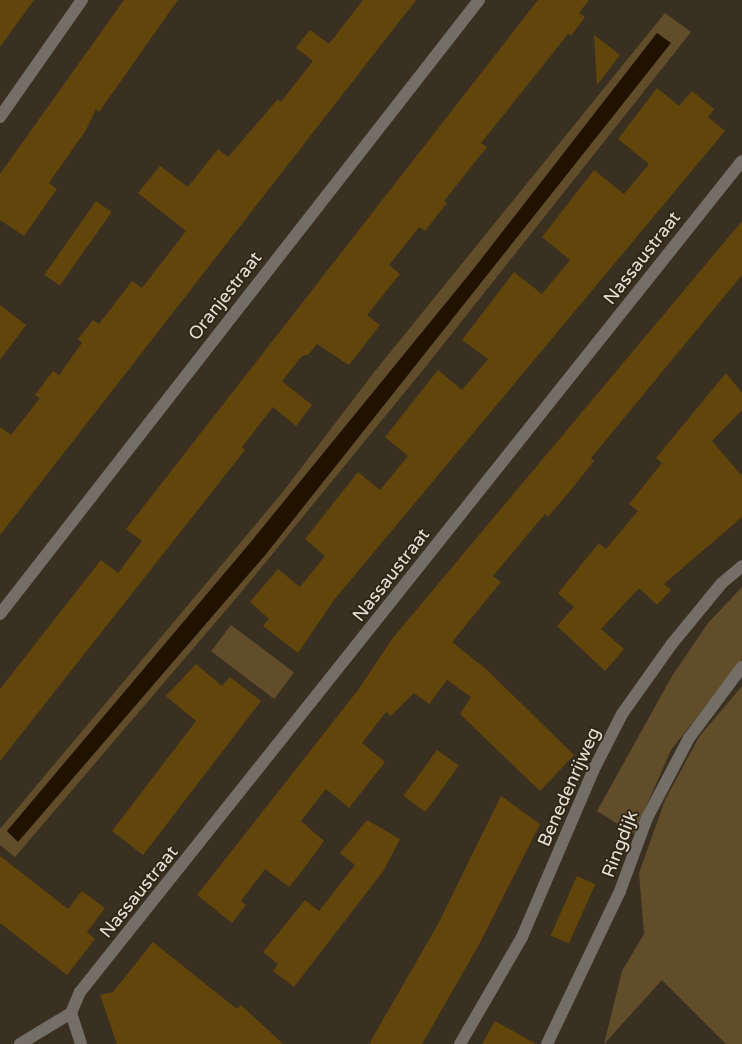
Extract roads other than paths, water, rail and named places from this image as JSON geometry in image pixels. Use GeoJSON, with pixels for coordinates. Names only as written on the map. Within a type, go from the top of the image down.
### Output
{"type":"FeatureCollection","features":[{"type":"Feature","properties":{"kind":"street"},"geometry":{"type":"LineString","coordinates":[[0,117],[82,0]]}},
{"type":"Feature","properties":{"kind":"street","name":"Oranjestraat"},"geometry":{"type":"LineString","coordinates":[[0,614],[478,0]]}},
{"type":"Feature","properties":{"kind":"street","name":"Nassaustraat"},"geometry":{"type":"LineString","coordinates":[[70,1013],[80,992],[742,161]]}},
{"type":"Feature","properties":{"kind":"street","name":"Benedenrijweg"},"geometry":{"type":"LineString","coordinates":[[460,1044],[522,936],[595,767],[622,714],[670,644],[722,583],[742,566]]}},
{"type":"Feature","properties":{"kind":"street","name":"Ringdijk"},"geometry":{"type":"LineString","coordinates":[[548,1044],[620,891],[656,802],[689,738],[742,667]]}},
{"type":"Feature","properties":{"kind":"street"},"geometry":{"type":"LineString","coordinates":[[20,1044],[70,1013],[82,1044]]}}]}
